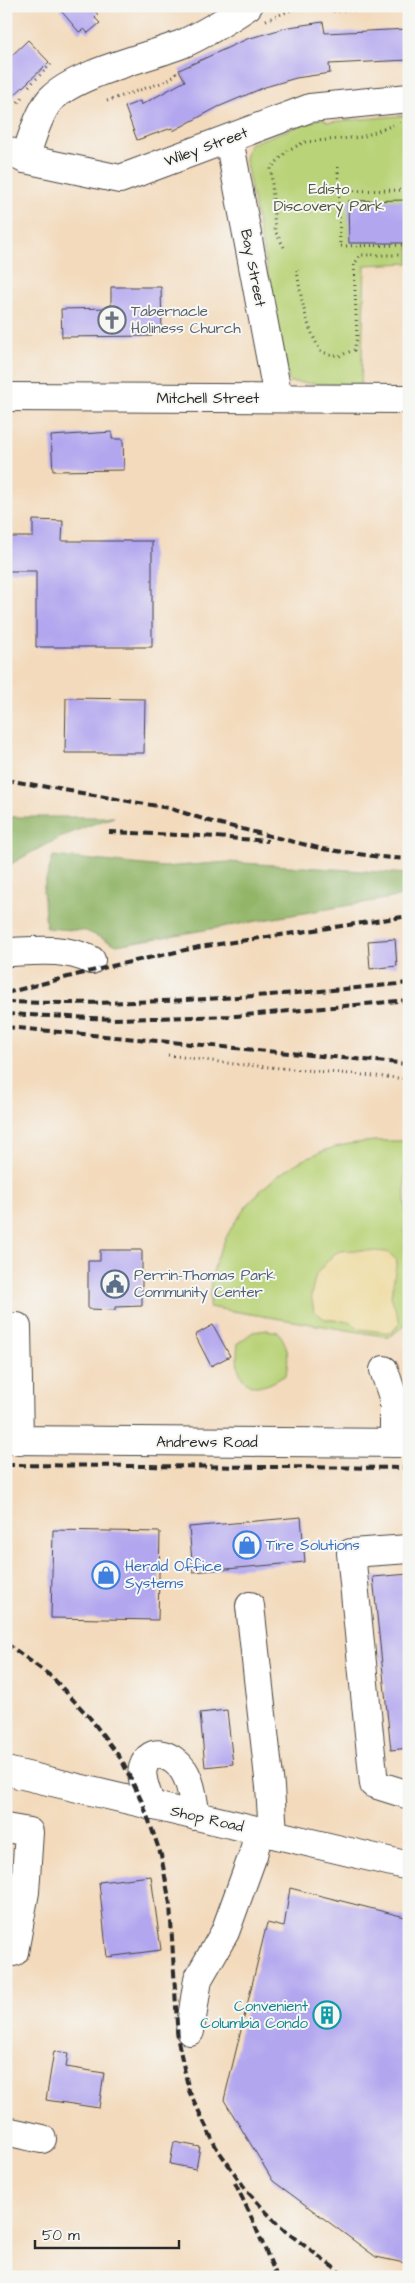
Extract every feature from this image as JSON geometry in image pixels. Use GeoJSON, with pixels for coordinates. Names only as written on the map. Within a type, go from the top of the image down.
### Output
{"type":"FeatureCollection","features":[{"type":"Feature","properties":{"kind":"street"},"geometry":{"type":"LineString","coordinates":[[16,155],[30,139],[49,101],[70,84],[183,43],[208,31],[248,6]]}},
{"type":"Feature","properties":{"kind":"street","name":"Wiley Street"},"geometry":{"type":"LineString","coordinates":[[16,155],[120,179],[310,108],[409,98]]}},
{"type":"Feature","properties":{"kind":"street","name":"Bay Street"},"geometry":{"type":"LineString","coordinates":[[229,139],[278,398]]}},
{"type":"Feature","properties":{"kind":"street","name":"Mitchell Street"},"geometry":{"type":"LineString","coordinates":[[6,397],[409,399]]}},
{"type":"Feature","properties":{"kind":"street"},"geometry":{"type":"LineString","coordinates":[[6,952],[51,950],[77,953],[91,960]]}},
{"type":"Feature","properties":{"kind":"street"},"geometry":{"type":"LineString","coordinates":[[12,1440],[17,1327]]}},
{"type":"Feature","properties":{"kind":"street"},"geometry":{"type":"LineString","coordinates":[[384,1370],[394,1400],[401,1443]]}},
{"type":"Feature","properties":{"kind":"street","name":"Andrews Road"},"geometry":{"type":"LineString","coordinates":[[12,1440],[401,1443]]}},
{"type":"Feature","properties":{"kind":"street"},"geometry":{"type":"LineString","coordinates":[[409,1549],[351,1553],[374,1784],[409,1795]]}},
{"type":"Feature","properties":{"kind":"street"},"geometry":{"type":"LineString","coordinates":[[190,2031],[198,1978],[225,1932],[253,1855],[266,1832],[270,1787],[250,1606]]}},
{"type":"Feature","properties":{"kind":"street"},"geometry":{"type":"LineString","coordinates":[[151,1806],[143,1780],[142,1769],[147,1760],[156,1754],[166,1754],[184,1772],[190,1785],[196,1816]]}},
{"type":"Feature","properties":{"kind":"street","name":"Shop Road"},"geometry":{"type":"LineString","coordinates":[[6,1770],[409,1866]]}},
{"type":"Feature","properties":{"kind":"street"},"geometry":{"type":"LineString","coordinates":[[6,1828],[29,1832],[16,1890],[14,1952],[6,1951]]}},
{"type":"Feature","properties":{"kind":"street"},"geometry":{"type":"LineString","coordinates":[[6,2131],[42,2139]]}},
{"type":"Feature","properties":{"kind":"path"},"geometry":{"type":"LineString","coordinates":[[331,6],[334,11],[409,9]]}},
{"type":"Feature","properties":{"kind":"path"},"geometry":{"type":"LineString","coordinates":[[284,247],[275,231],[271,168],[288,150],[304,142],[362,137],[395,124],[409,124]]}},
{"type":"Feature","properties":{"kind":"path"},"geometry":{"type":"LineString","coordinates":[[338,167],[340,246],[409,245]]}},
{"type":"Feature","properties":{"kind":"path"},"geometry":{"type":"LineString","coordinates":[[339,191],[409,190]]}},
{"type":"Feature","properties":{"kind":"path"},"geometry":{"type":"LineString","coordinates":[[298,270],[301,301],[310,333],[320,352],[339,356],[354,350],[357,338],[354,264],[360,256],[409,255]]}},
{"type":"Feature","properties":{"kind":"path"},"geometry":{"type":"LineString","coordinates":[[168,1055],[234,1064],[409,1080]]}},
{"type":"Feature","properties":{"kind":"green space","name":"Edisto Discovery Park"},"geometry":{"type":"Polygon","coordinates":[[[409,115],[409,263],[365,265],[361,386],[289,382],[245,158],[249,144],[322,118],[328,122],[409,115]]]}},
{"type":"Feature","properties":{"kind":"green space"},"geometry":{"type":"Polygon","coordinates":[[[6,817],[114,817],[58,839],[6,867],[6,817]]]}},
{"type":"Feature","properties":{"kind":"green space"},"geometry":{"type":"Polygon","coordinates":[[[53,856],[164,867],[228,862],[409,874],[409,895],[117,945],[86,931],[46,928],[43,890],[53,856]]]}},
{"type":"Feature","properties":{"kind":"green space"},"geometry":{"type":"Polygon","coordinates":[[[375,1141],[405,1141],[405,1325],[389,1337],[209,1307],[212,1276],[219,1253],[243,1210],[260,1192],[278,1176],[299,1162],[321,1152],[344,1145],[375,1141]]]}},
{"type":"Feature","properties":{"kind":"green space"},"geometry":{"type":"Polygon","coordinates":[[[267,1330],[278,1332],[284,1342],[288,1357],[286,1375],[268,1384],[256,1386],[244,1381],[241,1375],[237,1356],[238,1343],[253,1332],[267,1330]]]}},
{"type":"Feature","properties":{"kind":"sand"},"geometry":{"type":"Polygon","coordinates":[[[340,1251],[387,1252],[397,1260],[391,1296],[400,1323],[391,1333],[359,1329],[352,1322],[325,1319],[314,1311],[311,1295],[316,1274],[334,1254],[340,1251]]]}},
{"type":"Feature","properties":{"kind":"building"},"geometry":{"type":"Polygon","coordinates":[[[57,6],[91,6],[98,15],[95,18],[100,23],[88,33],[84,29],[79,32],[57,6]]]}},
{"type":"Feature","properties":{"kind":"building"},"geometry":{"type":"Polygon","coordinates":[[[323,22],[325,33],[409,29],[409,60],[329,64],[330,73],[296,78],[265,87],[218,107],[173,131],[172,128],[137,140],[125,107],[140,101],[141,105],[185,81],[179,70],[247,39],[289,27],[323,22]]]}},
{"type":"Feature","properties":{"kind":"building"},"geometry":{"type":"Polygon","coordinates":[[[28,40],[49,62],[6,103],[6,61],[28,40]]]}},
{"type":"Feature","properties":{"kind":"building"},"geometry":{"type":"Polygon","coordinates":[[[409,200],[409,243],[349,243],[348,201],[409,200]]]}},
{"type":"Feature","properties":{"kind":"building","name":"Tabernacle Holiness Church"},"geometry":{"type":"Polygon","coordinates":[[[111,287],[161,287],[162,332],[152,332],[152,336],[62,337],[61,309],[111,308],[111,287]]]}},
{"type":"Feature","properties":{"kind":"building"},"geometry":{"type":"Polygon","coordinates":[[[112,432],[112,439],[123,439],[124,470],[53,471],[51,436],[112,432]]]}},
{"type":"Feature","properties":{"kind":"building"},"geometry":{"type":"Polygon","coordinates":[[[33,520],[63,521],[62,541],[152,541],[152,647],[36,647],[36,571],[6,571],[6,537],[33,537],[33,520]]]}},
{"type":"Feature","properties":{"kind":"building"},"geometry":{"type":"Polygon","coordinates":[[[66,698],[145,699],[144,753],[65,753],[66,698]]]}},
{"type":"Feature","properties":{"kind":"building"},"geometry":{"type":"Polygon","coordinates":[[[395,939],[397,966],[370,969],[368,941],[395,939]]]}},
{"type":"Feature","properties":{"kind":"building","name":"Perrin-Thomas Park Community Center"},"geometry":{"type":"Polygon","coordinates":[[[100,1250],[142,1250],[142,1306],[115,1307],[115,1310],[88,1309],[88,1261],[100,1261],[100,1250]]]}},
{"type":"Feature","properties":{"kind":"building"},"geometry":{"type":"Polygon","coordinates":[[[213,1325],[230,1356],[211,1366],[195,1335],[213,1325]]]}},
{"type":"Feature","properties":{"kind":"building","name":"Tire Solutions"},"geometry":{"type":"Polygon","coordinates":[[[301,1517],[305,1562],[193,1572],[189,1527],[301,1517]]]}},
{"type":"Feature","properties":{"kind":"building","name":"Herald Office Systems"},"geometry":{"type":"Polygon","coordinates":[[[53,1530],[160,1532],[158,1620],[51,1618],[53,1530]]]}},
{"type":"Feature","properties":{"kind":"building"},"geometry":{"type":"Polygon","coordinates":[[[409,1574],[409,1748],[391,1750],[373,1577],[409,1574]]]}},
{"type":"Feature","properties":{"kind":"building"},"geometry":{"type":"Polygon","coordinates":[[[227,1710],[233,1764],[205,1767],[200,1713],[227,1710]]]}},
{"type":"Feature","properties":{"kind":"building"},"geometry":{"type":"Polygon","coordinates":[[[151,1876],[161,1950],[107,1957],[99,1882],[151,1876]]]}},
{"type":"Feature","properties":{"kind":"building","name":"Convenient Columbia Condo"},"geometry":{"type":"Polygon","coordinates":[[[290,1888],[409,1918],[409,2264],[376,2257],[273,2181],[224,2100],[267,1923],[284,1927],[290,1888]]]}},
{"type":"Feature","properties":{"kind":"building"},"geometry":{"type":"Polygon","coordinates":[[[54,2051],[68,2053],[66,2067],[104,2073],[99,2108],[46,2100],[54,2051]]]}},
{"type":"Feature","properties":{"kind":"building"},"geometry":{"type":"Polygon","coordinates":[[[174,2142],[200,2147],[196,2169],[170,2164],[174,2142]]]}},
{"type":"Feature","properties":{"kind":"railway"},"geometry":{"type":"LineString","coordinates":[[6,780],[169,808],[209,821],[323,849],[409,859]]}},
{"type":"Feature","properties":{"kind":"railway"},"geometry":{"type":"LineString","coordinates":[[109,832],[268,841]]}},
{"type":"Feature","properties":{"kind":"railway"},"geometry":{"type":"LineString","coordinates":[[6,993],[107,967],[199,947],[409,916]]}},
{"type":"Feature","properties":{"kind":"railway"},"geometry":{"type":"LineString","coordinates":[[6,1002],[107,1003],[208,999],[409,983]]}},
{"type":"Feature","properties":{"kind":"railway"},"geometry":{"type":"LineString","coordinates":[[6,1014],[113,1019],[236,1016],[409,1000]]}},
{"type":"Feature","properties":{"kind":"railway"},"geometry":{"type":"LineString","coordinates":[[6,1027],[409,1064]]}},
{"type":"Feature","properties":{"kind":"railway"},"geometry":{"type":"LineString","coordinates":[[6,1465],[409,1468]]}},
{"type":"Feature","properties":{"kind":"railway"},"geometry":{"type":"LineString","coordinates":[[6,1643],[52,1677],[90,1718],[121,1759],[143,1804],[161,1855],[170,1904],[178,2041],[189,2091],[216,2147],[247,2191],[280,2227],[346,2277]]}},
{"type":"Feature","properties":{"kind":"railway"},"geometry":{"type":"LineString","coordinates":[[235,2183],[277,2277]]}},
{"type":"Feature","properties":{"kind":"place","name":"Tabernacle Holiness Church"},"geometry":{"type":"Point","coordinates":[112,320]}},
{"type":"Feature","properties":{"kind":"place","name":"Perrin-Thomas Park Community Center"},"geometry":{"type":"Point","coordinates":[115,1284]}},
{"type":"Feature","properties":{"kind":"place","name":"Tire Solutions"},"geometry":{"type":"Point","coordinates":[247,1545]}},
{"type":"Feature","properties":{"kind":"place","name":"Herald Office Systems"},"geometry":{"type":"Point","coordinates":[106,1575]}},
{"type":"Feature","properties":{"kind":"place","name":"Convenient Columbia Condo"},"geometry":{"type":"Point","coordinates":[327,2015]}}]}
